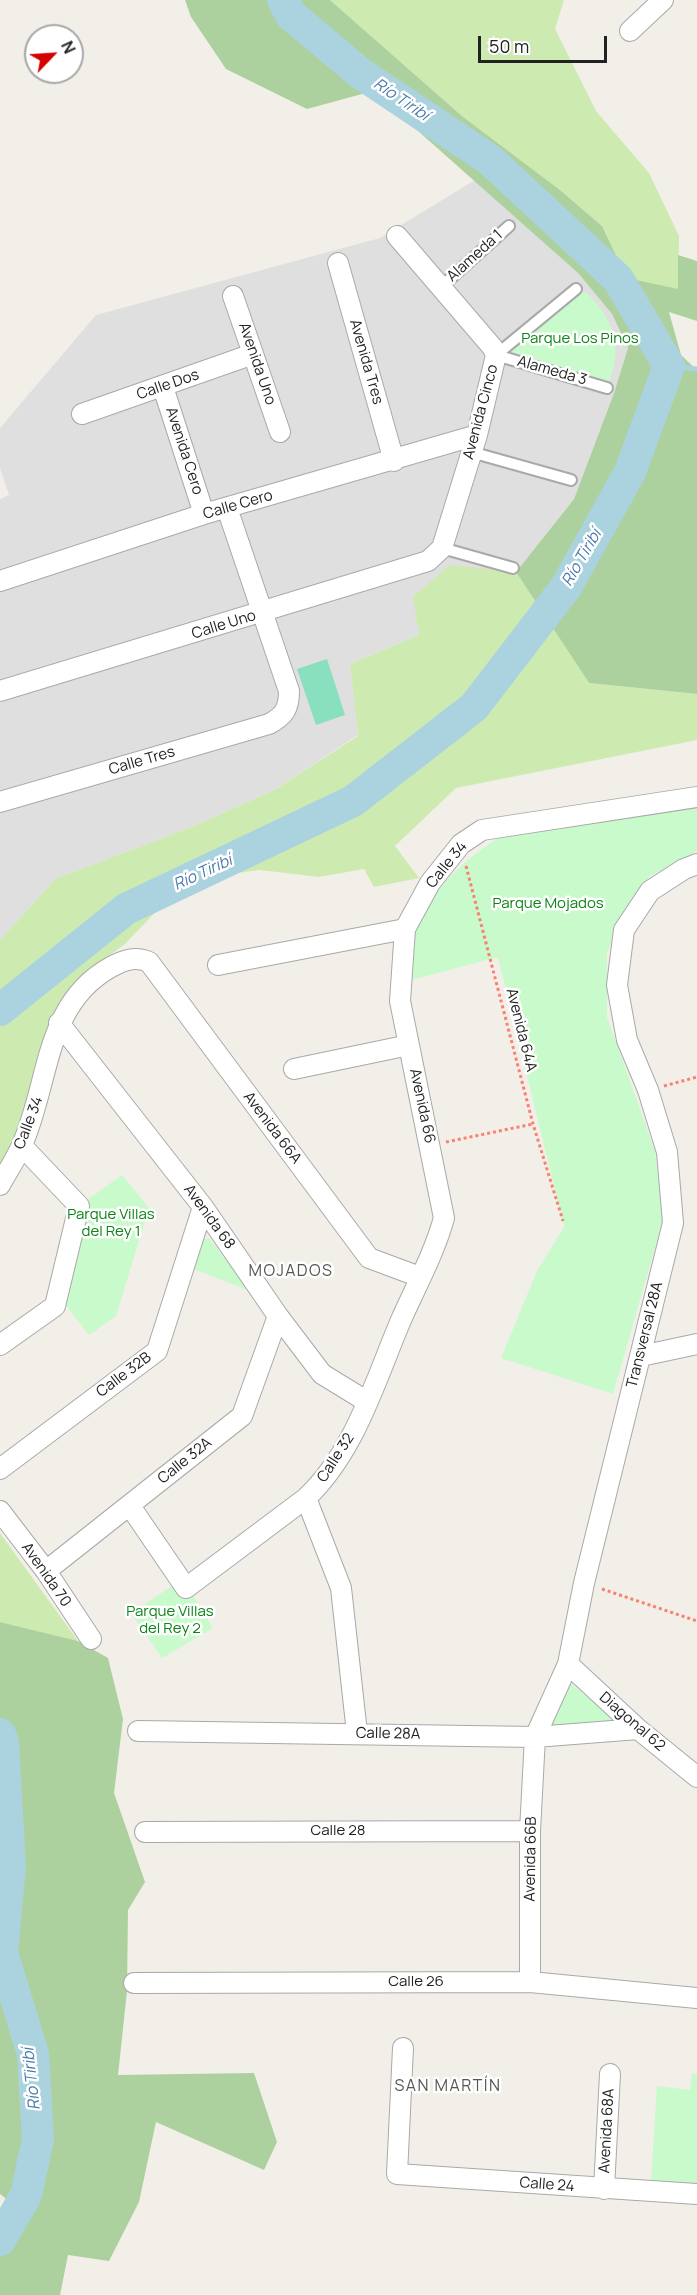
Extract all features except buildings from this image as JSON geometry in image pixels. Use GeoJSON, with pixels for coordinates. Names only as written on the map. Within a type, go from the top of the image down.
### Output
{"type":"FeatureCollection","features":[{"type":"Feature","properties":{"kind":"street"},"geometry":{"type":"LineString","coordinates":[[630,31],[663,0]]}},
{"type":"Feature","properties":{"kind":"street","name":"Avenida Cinco"},"geometry":{"type":"LineString","coordinates":[[397,236],[493,348],[496,355],[474,443],[442,548]]}},
{"type":"Feature","properties":{"kind":"street","name":"Avenida Tres"},"geometry":{"type":"LineString","coordinates":[[338,263],[394,461]]}},
{"type":"Feature","properties":{"kind":"street","name":"Avenida Uno"},"geometry":{"type":"LineString","coordinates":[[233,296],[280,432]]}},
{"type":"Feature","properties":{"kind":"street","name":"Calle Dos"},"geometry":{"type":"LineString","coordinates":[[82,414],[253,354]]}},
{"type":"Feature","properties":{"kind":"street","name":"Avenida Cero"},"geometry":{"type":"LineString","coordinates":[[163,387],[204,514]]}},
{"type":"Feature","properties":{"kind":"street","name":"Calle Cero"},"geometry":{"type":"LineString","coordinates":[[0,581],[204,514],[394,461],[474,443]]}},
{"type":"Feature","properties":{"kind":"street"},"geometry":{"type":"LineString","coordinates":[[227,508],[262,613]]}},
{"type":"Feature","properties":{"kind":"street","name":"Calle Uno"},"geometry":{"type":"LineString","coordinates":[[0,691],[428,561],[442,548]]}},
{"type":"Feature","properties":{"kind":"street","name":"Calle Tres"},"geometry":{"type":"LineString","coordinates":[[0,802],[269,724],[283,717],[289,704],[289,691],[262,613]]}},
{"type":"Feature","properties":{"kind":"street","name":"Calle 34"},"geometry":{"type":"LineString","coordinates":[[405,929],[430,883],[460,844],[482,830],[697,797]]}},
{"type":"Feature","properties":{"kind":"street","name":"Transversal 28A"},"geometry":{"type":"LineString","coordinates":[[535,1737],[568,1664],[584,1583],[673,1222],[667,1152],[648,1090],[627,1040],[617,985],[624,930],[650,891],[684,869],[697,864]]}},
{"type":"Feature","properties":{"kind":"street"},"geometry":{"type":"LineString","coordinates":[[219,965],[405,929]]}},
{"type":"Feature","properties":{"kind":"street","name":"Avenida 66"},"geometry":{"type":"LineString","coordinates":[[405,929],[400,1001],[444,1218],[435,1251],[420,1277]]}},
{"type":"Feature","properties":{"kind":"street","name":"Calle 34"},"geometry":{"type":"LineString","coordinates":[[0,1185],[22,1146],[41,1092],[59,1023],[80,990],[101,973],[123,961],[140,958]]}},
{"type":"Feature","properties":{"kind":"street","name":"Avenida 66A"},"geometry":{"type":"LineString","coordinates":[[140,958],[149,962],[369,1258],[420,1277]]}},
{"type":"Feature","properties":{"kind":"street","name":"Avenida 68"},"geometry":{"type":"LineString","coordinates":[[59,1023],[203,1207],[278,1316],[322,1374],[366,1401]]}},
{"type":"Feature","properties":{"kind":"street"},"geometry":{"type":"LineString","coordinates":[[294,1069],[409,1045]]}},
{"type":"Feature","properties":{"kind":"street"},"geometry":{"type":"LineString","coordinates":[[0,1345],[55,1306],[79,1206],[22,1146]]}},
{"type":"Feature","properties":{"kind":"street","name":"Calle 32B"},"geometry":{"type":"LineString","coordinates":[[0,1469],[157,1351],[203,1207]]}},
{"type":"Feature","properties":{"kind":"street","name":"Calle 32"},"geometry":{"type":"LineString","coordinates":[[130,1506],[186,1588],[306,1498],[321,1484],[349,1443],[420,1277]]}},
{"type":"Feature","properties":{"kind":"street","name":"Calle 32A"},"geometry":{"type":"LineString","coordinates":[[46,1571],[242,1416],[278,1316]]}},
{"type":"Feature","properties":{"kind":"street"},"geometry":{"type":"LineString","coordinates":[[641,1356],[697,1344]]}},
{"type":"Feature","properties":{"kind":"street"},"geometry":{"type":"LineString","coordinates":[[306,1498],[341,1588],[357,1733]]}},
{"type":"Feature","properties":{"kind":"street","name":"Avenida 70"},"geometry":{"type":"LineString","coordinates":[[0,1511],[46,1571],[91,1639]]}},
{"type":"Feature","properties":{"kind":"street","name":"Diagonal 62"},"geometry":{"type":"LineString","coordinates":[[568,1664],[638,1729],[697,1778]]}},
{"type":"Feature","properties":{"kind":"street","name":"Calle 28A"},"geometry":{"type":"LineString","coordinates":[[138,1731],[535,1737],[638,1729]]}},
{"type":"Feature","properties":{"kind":"street","name":"Avenida 66B"},"geometry":{"type":"LineString","coordinates":[[530,1982],[530,1831],[535,1737]]}},
{"type":"Feature","properties":{"kind":"street","name":"Calle 28"},"geometry":{"type":"LineString","coordinates":[[145,1832],[530,1831]]}},
{"type":"Feature","properties":{"kind":"street","name":"Calle 26"},"geometry":{"type":"LineString","coordinates":[[134,1983],[530,1982],[697,1998]]}},
{"type":"Feature","properties":{"kind":"street","name":"Calle 24"},"geometry":{"type":"LineString","coordinates":[[403,2048],[397,2174],[697,2194]]}},
{"type":"Feature","properties":{"kind":"street","name":"Avenida 68A"},"geometry":{"type":"LineString","coordinates":[[604,2189],[610,2074]]}},
{"type":"Feature","properties":{"kind":"lane","name":"Alameda 1"},"geometry":{"type":"LineString","coordinates":[[441,287],[509,226]]}},
{"type":"Feature","properties":{"kind":"lane"},"geometry":{"type":"LineString","coordinates":[[496,355],[576,289]]}},
{"type":"Feature","properties":{"kind":"lane","name":"Alameda 3"},"geometry":{"type":"LineString","coordinates":[[496,355],[607,388]]}},
{"type":"Feature","properties":{"kind":"lane"},"geometry":{"type":"LineString","coordinates":[[474,443],[571,480]]}},
{"type":"Feature","properties":{"kind":"lane"},"geometry":{"type":"LineString","coordinates":[[442,548],[513,568]]}},
{"type":"Feature","properties":{"kind":"path","name":"Avenida 64A"},"geometry":{"type":"LineString","coordinates":[[460,844],[532,1124],[563,1221]]}},
{"type":"Feature","properties":{"kind":"path"},"geometry":{"type":"LineString","coordinates":[[648,1090],[697,1077]]}},
{"type":"Feature","properties":{"kind":"path"},"geometry":{"type":"LineString","coordinates":[[431,1145],[532,1124]]}},
{"type":"Feature","properties":{"kind":"path"},"geometry":{"type":"LineString","coordinates":[[584,1583],[697,1620]]}},
{"type":"Feature","properties":{"kind":"shaded area"},"geometry":{"type":"Polygon","coordinates":[[[475,180],[578,273],[612,314],[628,348],[614,393],[574,499],[516,572],[419,635],[350,664],[358,735],[274,790],[194,826],[55,879],[0,940],[0,499],[9,495],[0,468],[0,428],[96,315],[380,238],[475,180]]]}},
{"type":"Feature","properties":{"kind":"green space"},"geometry":{"type":"Polygon","coordinates":[[[185,0],[330,0],[462,116],[560,190],[602,226],[627,278],[678,289],[678,255],[697,261],[697,321],[669,312],[681,355],[697,370],[697,694],[589,683],[516,572],[574,499],[614,393],[628,348],[612,314],[578,273],[373,91],[307,109],[226,69],[191,17],[185,0]]]}},
{"type":"Feature","properties":{"kind":"green space"},"geometry":{"type":"Polygon","coordinates":[[[330,0],[564,0],[555,29],[596,111],[649,173],[679,236],[678,290],[627,278],[602,226],[560,190],[462,116],[330,0]]]}},
{"type":"Feature","properties":{"kind":"green space","name":"Parque Los Pinos"},"geometry":{"type":"Polygon","coordinates":[[[585,291],[603,312],[613,334],[615,358],[608,385],[509,351],[585,291]]]}},
{"type":"Feature","properties":{"kind":"green space"},"geometry":{"type":"Polygon","coordinates":[[[450,565],[516,572],[589,683],[697,694],[697,740],[456,788],[395,846],[419,878],[374,887],[364,869],[319,877],[260,870],[221,875],[166,901],[125,944],[88,971],[57,1006],[21,1132],[0,1168],[0,940],[55,879],[194,826],[274,790],[358,736],[350,664],[419,635],[413,597],[450,565]]]}},
{"type":"Feature","properties":{"kind":"green space"},"geometry":{"type":"Polygon","coordinates":[[[327,659],[345,715],[316,725],[297,669],[327,659]]]}},
{"type":"Feature","properties":{"kind":"green space","name":"Parque Mojados"},"geometry":{"type":"Polygon","coordinates":[[[697,808],[697,851],[650,876],[620,917],[607,954],[607,1017],[655,1151],[663,1220],[613,1394],[501,1358],[537,1271],[564,1227],[498,957],[411,980],[414,941],[424,914],[441,888],[462,865],[500,837],[697,808]]]}},
{"type":"Feature","properties":{"kind":"green space","name":"Parque Villas del Rey 1"},"geometry":{"type":"Polygon","coordinates":[[[122,1175],[149,1208],[116,1316],[89,1335],[61,1299],[83,1203],[122,1175]]]}},
{"type":"Feature","properties":{"kind":"green space"},"geometry":{"type":"Polygon","coordinates":[[[209,1238],[250,1291],[191,1268],[203,1239],[209,1238]]]}},
{"type":"Feature","properties":{"kind":"green space"},"geometry":{"type":"Polygon","coordinates":[[[0,1533],[78,1641],[0,1622],[0,1533]]]}},
{"type":"Feature","properties":{"kind":"green space","name":"Parque Villas del Rey 2"},"geometry":{"type":"Polygon","coordinates":[[[175,1584],[191,1592],[213,1628],[162,1658],[131,1613],[175,1584]]]}},
{"type":"Feature","properties":{"kind":"green space"},"geometry":{"type":"Polygon","coordinates":[[[0,1622],[78,1641],[108,1658],[123,1719],[114,1793],[145,1882],[128,1910],[127,1991],[118,2075],[254,2073],[277,2142],[264,2170],[156,2122],[139,2202],[109,2261],[68,2255],[60,2295],[0,2295],[0,2239],[29,2217],[0,2194],[0,1622]]]}},
{"type":"Feature","properties":{"kind":"green space"},"geometry":{"type":"Polygon","coordinates":[[[569,1682],[620,1724],[548,1727],[569,1682]]]}},
{"type":"Feature","properties":{"kind":"green space"},"geometry":{"type":"Polygon","coordinates":[[[692,2074],[697,2074],[697,2188],[651,2184],[657,2086],[690,2090],[692,2074]]]}},
{"type":"Feature","properties":{"kind":"waterway","name":"Río Tiribí"},"geometry":{"type":"LineString","coordinates":[[0,1010],[126,909],[353,801],[474,707],[566,587],[630,472],[669,366],[618,279],[490,160],[360,73],[291,15],[283,0]]}},
{"type":"Feature","properties":{"kind":"waterway"},"geometry":{"type":"LineString","coordinates":[[669,366],[697,369]]}},
{"type":"Feature","properties":{"kind":"waterway","name":"Río Tiribí"},"geometry":{"type":"LineString","coordinates":[[0,1734],[3,1742],[10,1866],[2,1953],[33,2054],[38,2139],[26,2195],[0,2240]]}},
{"type":"Feature","properties":{"kind":"district","name":"MOJADOS"},"geometry":{"type":"Point","coordinates":[291,1272]}},
{"type":"Feature","properties":{"kind":"district","name":"SAN MARTÍN"},"geometry":{"type":"Point","coordinates":[448,2087]}}]}
